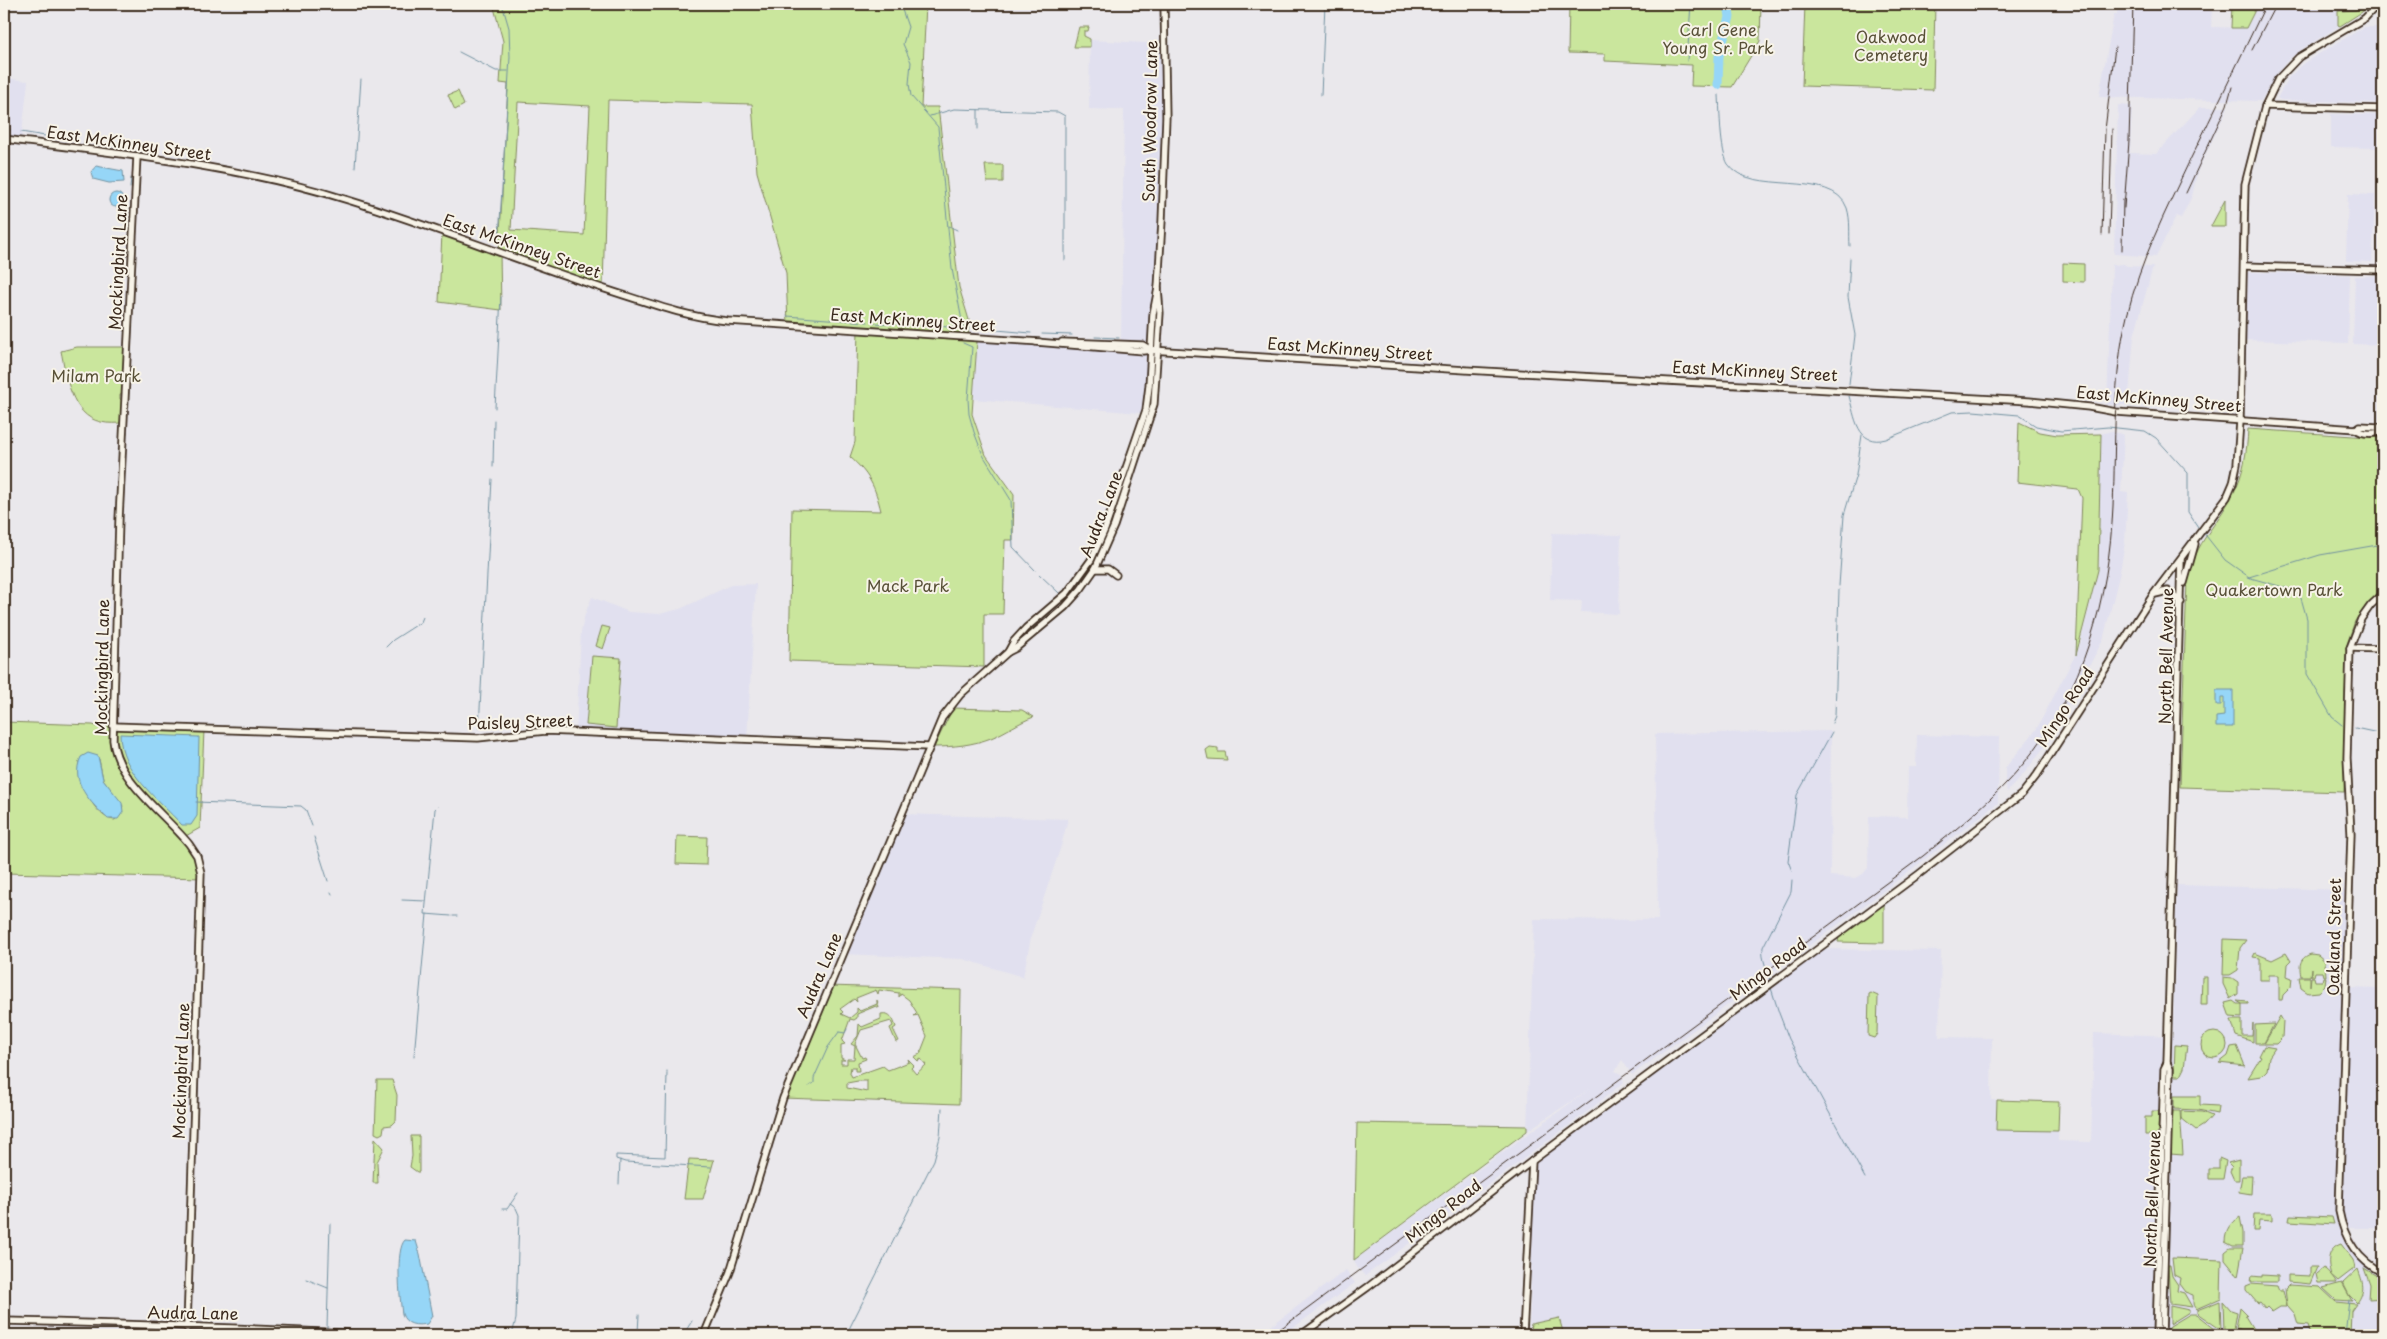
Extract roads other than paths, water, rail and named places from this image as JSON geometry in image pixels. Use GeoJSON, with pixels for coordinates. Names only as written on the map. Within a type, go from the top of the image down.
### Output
{"type":"FeatureCollection","features":[{"type":"Feature","properties":{"kind":"street","name":"South Woodrow Lane"},"geometry":{"type":"LineString","coordinates":[[1158,288],[1166,117],[1164,4]]}},
{"type":"Feature","properties":{"kind":"street"},"geometry":{"type":"LineString","coordinates":[[2182,559],[2197,535],[2227,497],[2233,483],[2239,447],[2245,184],[2265,106],[2278,79],[2299,57],[2365,18],[2378,4]]}},
{"type":"Feature","properties":{"kind":"street"},"geometry":{"type":"LineString","coordinates":[[2265,106],[2383,109]]}},
{"type":"Feature","properties":{"kind":"street","name":"East McKinney Street"},"geometry":{"type":"LineString","coordinates":[[4,139],[137,156],[280,181],[321,192],[683,314],[728,321],[1143,351],[2029,401],[2089,406],[2116,412],[2356,429],[2359,432],[2378,433],[2383,431]]}},
{"type":"Feature","properties":{"kind":"street","name":"Mockingbird Lane"},"geometry":{"type":"LineString","coordinates":[[137,156],[119,519],[114,749],[122,768],[189,844],[197,856],[202,873],[187,1328]]}},
{"type":"Feature","properties":{"kind":"street"},"geometry":{"type":"LineString","coordinates":[[2244,266],[2383,270]]}},
{"type":"Feature","properties":{"kind":"street","name":"Audra Lane"},"geometry":{"type":"LineString","coordinates":[[1008,652],[1014,641],[1067,592],[1091,560],[1104,529],[1148,400],[1153,314],[1158,288]]}},
{"type":"Feature","properties":{"kind":"street","name":"Audra Lane"},"geometry":{"type":"LineString","coordinates":[[704,1335],[730,1272],[782,1098],[928,747],[942,718],[950,705],[1008,652],[1016,648],[1048,622],[1081,589],[1095,569],[1117,518],[1154,404],[1159,351],[1160,313],[1158,288]]}},
{"type":"Feature","properties":{"kind":"street"},"geometry":{"type":"LineString","coordinates":[[1135,441],[1142,444]]}},
{"type":"Feature","properties":{"kind":"street"},"geometry":{"type":"LineString","coordinates":[[2181,602],[2185,576],[2197,535]]}},
{"type":"Feature","properties":{"kind":"street","name":"Mingo Road"},"geometry":{"type":"LineString","coordinates":[[1301,1335],[1368,1287],[1532,1161],[1920,874],[2022,794],[2069,728],[2153,596],[2182,559]]}},
{"type":"Feature","properties":{"kind":"street","name":"North Bell Avenue"},"geometry":{"type":"LineString","coordinates":[[2156,1335],[2164,1069],[2167,1063],[2182,559]]}},
{"type":"Feature","properties":{"kind":"street"},"geometry":{"type":"LineString","coordinates":[[1095,569],[1108,569],[1116,575]]}},
{"type":"Feature","properties":{"kind":"street"},"geometry":{"type":"LineString","coordinates":[[2153,596],[2161,591],[2168,591],[2181,602]]}},
{"type":"Feature","properties":{"kind":"street","name":"Oakland Street"},"geometry":{"type":"LineString","coordinates":[[2383,594],[2371,605],[2361,620],[2350,648],[2347,758],[2351,830],[2339,1211],[2342,1228],[2355,1252],[2369,1265],[2383,1273]]}},
{"type":"Feature","properties":{"kind":"street"},"geometry":{"type":"LineString","coordinates":[[1042,615],[1048,622]]}},
{"type":"Feature","properties":{"kind":"street"},"geometry":{"type":"LineString","coordinates":[[2350,648],[2383,649]]}},
{"type":"Feature","properties":{"kind":"street","name":"Paisley Street"},"geometry":{"type":"LineString","coordinates":[[114,726],[478,738],[546,731],[928,747]]}},
{"type":"Feature","properties":{"kind":"street","name":"North Bell Avenue"},"geometry":{"type":"LineString","coordinates":[[2162,1335],[2170,1068],[2167,1063]]}},
{"type":"Feature","properties":{"kind":"street"},"geometry":{"type":"LineString","coordinates":[[1523,1335],[1532,1161]]}},
{"type":"Feature","properties":{"kind":"street","name":"Audra Lane"},"geometry":{"type":"LineString","coordinates":[[4,1321],[187,1328],[222,1327],[266,1333],[382,1335]]}},
{"type":"Feature","properties":{"kind":"water"},"geometry":{"type":"Polygon","coordinates":[[[96,166],[123,171],[124,182],[109,183],[93,179],[91,172],[96,166]]]}},
{"type":"Feature","properties":{"kind":"water"},"geometry":{"type":"Polygon","coordinates":[[[113,193],[119,193],[123,200],[119,207],[113,207],[109,203],[109,197],[113,193]]]}},
{"type":"Feature","properties":{"kind":"water"},"geometry":{"type":"Polygon","coordinates":[[[2216,690],[2233,690],[2233,727],[2216,727],[2216,717],[2224,716],[2224,698],[2221,698],[2221,705],[2216,705],[2216,690]]]}},
{"type":"Feature","properties":{"kind":"water"},"geometry":{"type":"Polygon","coordinates":[[[120,734],[199,737],[197,816],[191,825],[182,825],[142,784],[126,760],[120,734]]]}},
{"type":"Feature","properties":{"kind":"water"},"geometry":{"type":"Polygon","coordinates":[[[88,753],[98,756],[103,779],[122,803],[123,812],[118,819],[108,819],[89,799],[80,783],[78,766],[81,757],[88,753]]]}},
{"type":"Feature","properties":{"kind":"water"},"geometry":{"type":"Polygon","coordinates":[[[405,1240],[416,1241],[420,1254],[432,1316],[427,1324],[409,1323],[402,1314],[399,1264],[402,1245],[405,1240]]]}},
{"type":"Feature","properties":{"kind":"waterway"},"geometry":{"type":"LineString","coordinates":[[499,238],[510,57],[509,28],[502,4]]}},
{"type":"Feature","properties":{"kind":"waterway"},"geometry":{"type":"LineString","coordinates":[[900,4],[908,27],[903,44],[911,62],[909,84],[911,96],[938,127],[952,269],[964,331]]}},
{"type":"Feature","properties":{"kind":"waterway"},"geometry":{"type":"LineString","coordinates":[[1321,95],[1325,4]]}},
{"type":"Feature","properties":{"kind":"waterway"},"geometry":{"type":"LineString","coordinates":[[1687,61],[1691,4]]}},
{"type":"Feature","properties":{"kind":"waterway"},"geometry":{"type":"LineString","coordinates":[[1718,85],[1719,56],[1730,17],[1728,4]]}},
{"type":"Feature","properties":{"kind":"waterway"},"geometry":{"type":"LineString","coordinates":[[459,52],[496,71],[508,71]]}},
{"type":"Feature","properties":{"kind":"waterway"},"geometry":{"type":"LineString","coordinates":[[355,167],[361,79]]}},
{"type":"Feature","properties":{"kind":"waterway"},"geometry":{"type":"LineString","coordinates":[[1719,95],[1723,150],[1728,164],[1739,174],[1754,179],[1809,185],[1826,189],[1839,196],[1847,208],[1850,246]]}},
{"type":"Feature","properties":{"kind":"waterway"},"geometry":{"type":"LineString","coordinates":[[930,116],[954,109],[1058,112],[1065,116],[1065,260]]}},
{"type":"Feature","properties":{"kind":"waterway"},"geometry":{"type":"LineString","coordinates":[[978,110],[978,129]]}},
{"type":"Feature","properties":{"kind":"waterway"},"geometry":{"type":"LineString","coordinates":[[4,129],[10,130]]}},
{"type":"Feature","properties":{"kind":"waterway"},"geometry":{"type":"LineString","coordinates":[[21,132],[45,136]]}},
{"type":"Feature","properties":{"kind":"waterway"},"geometry":{"type":"LineString","coordinates":[[130,188],[131,178]]}},
{"type":"Feature","properties":{"kind":"waterway"},"geometry":{"type":"LineString","coordinates":[[949,226],[957,230]]}},
{"type":"Feature","properties":{"kind":"waterway"},"geometry":{"type":"LineString","coordinates":[[1849,384],[1855,335],[1848,297],[1850,258]]}},
{"type":"Feature","properties":{"kind":"waterway"},"geometry":{"type":"LineString","coordinates":[[495,408],[501,297]]}},
{"type":"Feature","properties":{"kind":"waterway"},"geometry":{"type":"LineString","coordinates":[[787,316],[868,322]]}},
{"type":"Feature","properties":{"kind":"waterway"},"geometry":{"type":"LineString","coordinates":[[874,323],[969,328]]}},
{"type":"Feature","properties":{"kind":"waterway"},"geometry":{"type":"LineString","coordinates":[[985,329],[1031,333]]}},
{"type":"Feature","properties":{"kind":"waterway"},"geometry":{"type":"LineString","coordinates":[[1042,334],[1072,335]]}},
{"type":"Feature","properties":{"kind":"waterway"},"geometry":{"type":"LineString","coordinates":[[1095,337],[1119,338]]}},
{"type":"Feature","properties":{"kind":"waterway"},"geometry":{"type":"LineString","coordinates":[[963,343],[972,347],[968,399],[969,414],[974,432],[983,455],[1011,500],[1013,547],[1035,570]]}},
{"type":"Feature","properties":{"kind":"waterway"},"geometry":{"type":"LineString","coordinates":[[1849,396],[1859,428],[1869,439],[1876,440],[1886,439],[1952,412],[1973,411],[2019,415],[2036,426],[2061,431],[2108,427],[2145,431],[2156,438],[2188,473],[2188,512],[2200,530]]}},
{"type":"Feature","properties":{"kind":"waterway"},"geometry":{"type":"LineString","coordinates":[[493,467],[494,420]]}},
{"type":"Feature","properties":{"kind":"waterway"},"geometry":{"type":"LineString","coordinates":[[1839,586],[1844,515],[1856,475],[1862,435]]}},
{"type":"Feature","properties":{"kind":"waterway"},"geometry":{"type":"LineString","coordinates":[[479,728],[492,479]]}},
{"type":"Feature","properties":{"kind":"waterway"},"geometry":{"type":"LineString","coordinates":[[2203,532],[2225,560],[2249,577],[2320,555],[2383,544]]}},
{"type":"Feature","properties":{"kind":"waterway"},"geometry":{"type":"LineString","coordinates":[[1039,574],[1059,593]]}},
{"type":"Feature","properties":{"kind":"waterway"},"geometry":{"type":"LineString","coordinates":[[2247,577],[2290,589],[2301,598],[2307,619],[2307,674],[2332,717],[2342,725]]}},
{"type":"Feature","properties":{"kind":"waterway"},"geometry":{"type":"LineString","coordinates":[[1832,723],[1835,716],[1839,590]]}},
{"type":"Feature","properties":{"kind":"waterway"},"geometry":{"type":"LineString","coordinates":[[386,647],[393,640],[421,622],[423,617]]}},
{"type":"Feature","properties":{"kind":"waterway"},"geometry":{"type":"LineString","coordinates":[[2355,728],[2383,734]]}},
{"type":"Feature","properties":{"kind":"waterway"},"geometry":{"type":"LineString","coordinates":[[1792,871],[1788,861],[1797,795],[1832,732]]}},
{"type":"Feature","properties":{"kind":"waterway"},"geometry":{"type":"LineString","coordinates":[[196,802],[301,806],[306,810],[312,826]]}},
{"type":"Feature","properties":{"kind":"waterway"},"geometry":{"type":"LineString","coordinates":[[437,807],[435,809],[425,914],[451,916]]}},
{"type":"Feature","properties":{"kind":"waterway"},"geometry":{"type":"LineString","coordinates":[[314,837],[328,881]]}},
{"type":"Feature","properties":{"kind":"waterway"},"geometry":{"type":"LineString","coordinates":[[1770,981],[1764,960],[1763,947],[1791,892],[1792,880]]}},
{"type":"Feature","properties":{"kind":"waterway"},"geometry":{"type":"LineString","coordinates":[[402,900],[426,901]]}},
{"type":"Feature","properties":{"kind":"waterway"},"geometry":{"type":"LineString","coordinates":[[414,1056],[427,914]]}},
{"type":"Feature","properties":{"kind":"waterway"},"geometry":{"type":"LineString","coordinates":[[1771,988],[1789,1039],[1865,1178]]}},
{"type":"Feature","properties":{"kind":"waterway"},"geometry":{"type":"LineString","coordinates":[[809,1086],[814,1083],[814,1078],[828,1047],[839,1032],[845,1033],[847,1029]]}},
{"type":"Feature","properties":{"kind":"waterway"},"geometry":{"type":"LineString","coordinates":[[667,1073],[665,1157],[616,1155],[616,1159],[625,1162],[711,1167]]}},
{"type":"Feature","properties":{"kind":"waterway"},"geometry":{"type":"LineString","coordinates":[[846,1335],[934,1160],[940,1137],[942,1108]]}},
{"type":"Feature","properties":{"kind":"waterway"},"geometry":{"type":"LineString","coordinates":[[619,1184],[620,1160]]}},
{"type":"Feature","properties":{"kind":"waterway"},"geometry":{"type":"LineString","coordinates":[[502,1209],[507,1209],[518,1193]]}},
{"type":"Feature","properties":{"kind":"waterway"},"geometry":{"type":"LineString","coordinates":[[510,1204],[516,1208],[519,1215],[516,1319],[512,1335]]}},
{"type":"Feature","properties":{"kind":"waterway"},"geometry":{"type":"LineString","coordinates":[[327,1328],[330,1224]]}},
{"type":"Feature","properties":{"kind":"waterway"},"geometry":{"type":"LineString","coordinates":[[306,1279],[328,1288]]}},
{"type":"Feature","properties":{"kind":"waterway"},"geometry":{"type":"LineString","coordinates":[[2345,1335],[2349,1300]]}},
{"type":"Feature","properties":{"kind":"waterway"},"geometry":{"type":"LineString","coordinates":[[635,1335],[638,1332],[639,1315]]}},
{"type":"Feature","properties":{"kind":"waterway"},"geometry":{"type":"LineString","coordinates":[[683,1335],[692,1321]]}},
{"type":"Feature","properties":{"kind":"railway"},"geometry":{"type":"LineString","coordinates":[[2124,208],[2129,141],[2133,4]]}},
{"type":"Feature","properties":{"kind":"railway"},"geometry":{"type":"LineString","coordinates":[[1272,1335],[1923,856],[1989,800],[2013,776],[2045,735],[2063,705],[2090,642],[2106,575],[2113,506],[2119,363],[2122,339],[2132,296],[2162,219],[2266,4]]}},
{"type":"Feature","properties":{"kind":"railway"},"geometry":{"type":"LineString","coordinates":[[2252,50],[2276,4]]}},
{"type":"Feature","properties":{"kind":"railway"},"geometry":{"type":"LineString","coordinates":[[2102,235],[2105,130],[2115,47]]}},
{"type":"Feature","properties":{"kind":"railway"},"geometry":{"type":"LineString","coordinates":[[2186,193],[2227,105],[2232,87]]}},
{"type":"Feature","properties":{"kind":"railway"},"geometry":{"type":"LineString","coordinates":[[2109,234],[2112,129]]}},
{"type":"Feature","properties":{"kind":"railway"},"geometry":{"type":"LineString","coordinates":[[2122,250],[2123,200]]}},
{"type":"Feature","properties":{"kind":"park label","name":"Carl Gene Young Sr. Park"},"geometry":{"type":"Point","coordinates":[1718,39]}},
{"type":"Feature","properties":{"kind":"park label","name":"Oakwood Cemetery"},"geometry":{"type":"Point","coordinates":[1891,46]}},
{"type":"Feature","properties":{"kind":"park label","name":"Milam Park"},"geometry":{"type":"Point","coordinates":[96,376]}},
{"type":"Feature","properties":{"kind":"park label","name":"Mack Park"},"geometry":{"type":"Point","coordinates":[908,586]}},
{"type":"Feature","properties":{"kind":"park label","name":"Quakertown Park"},"geometry":{"type":"Point","coordinates":[2274,590]}}]}
